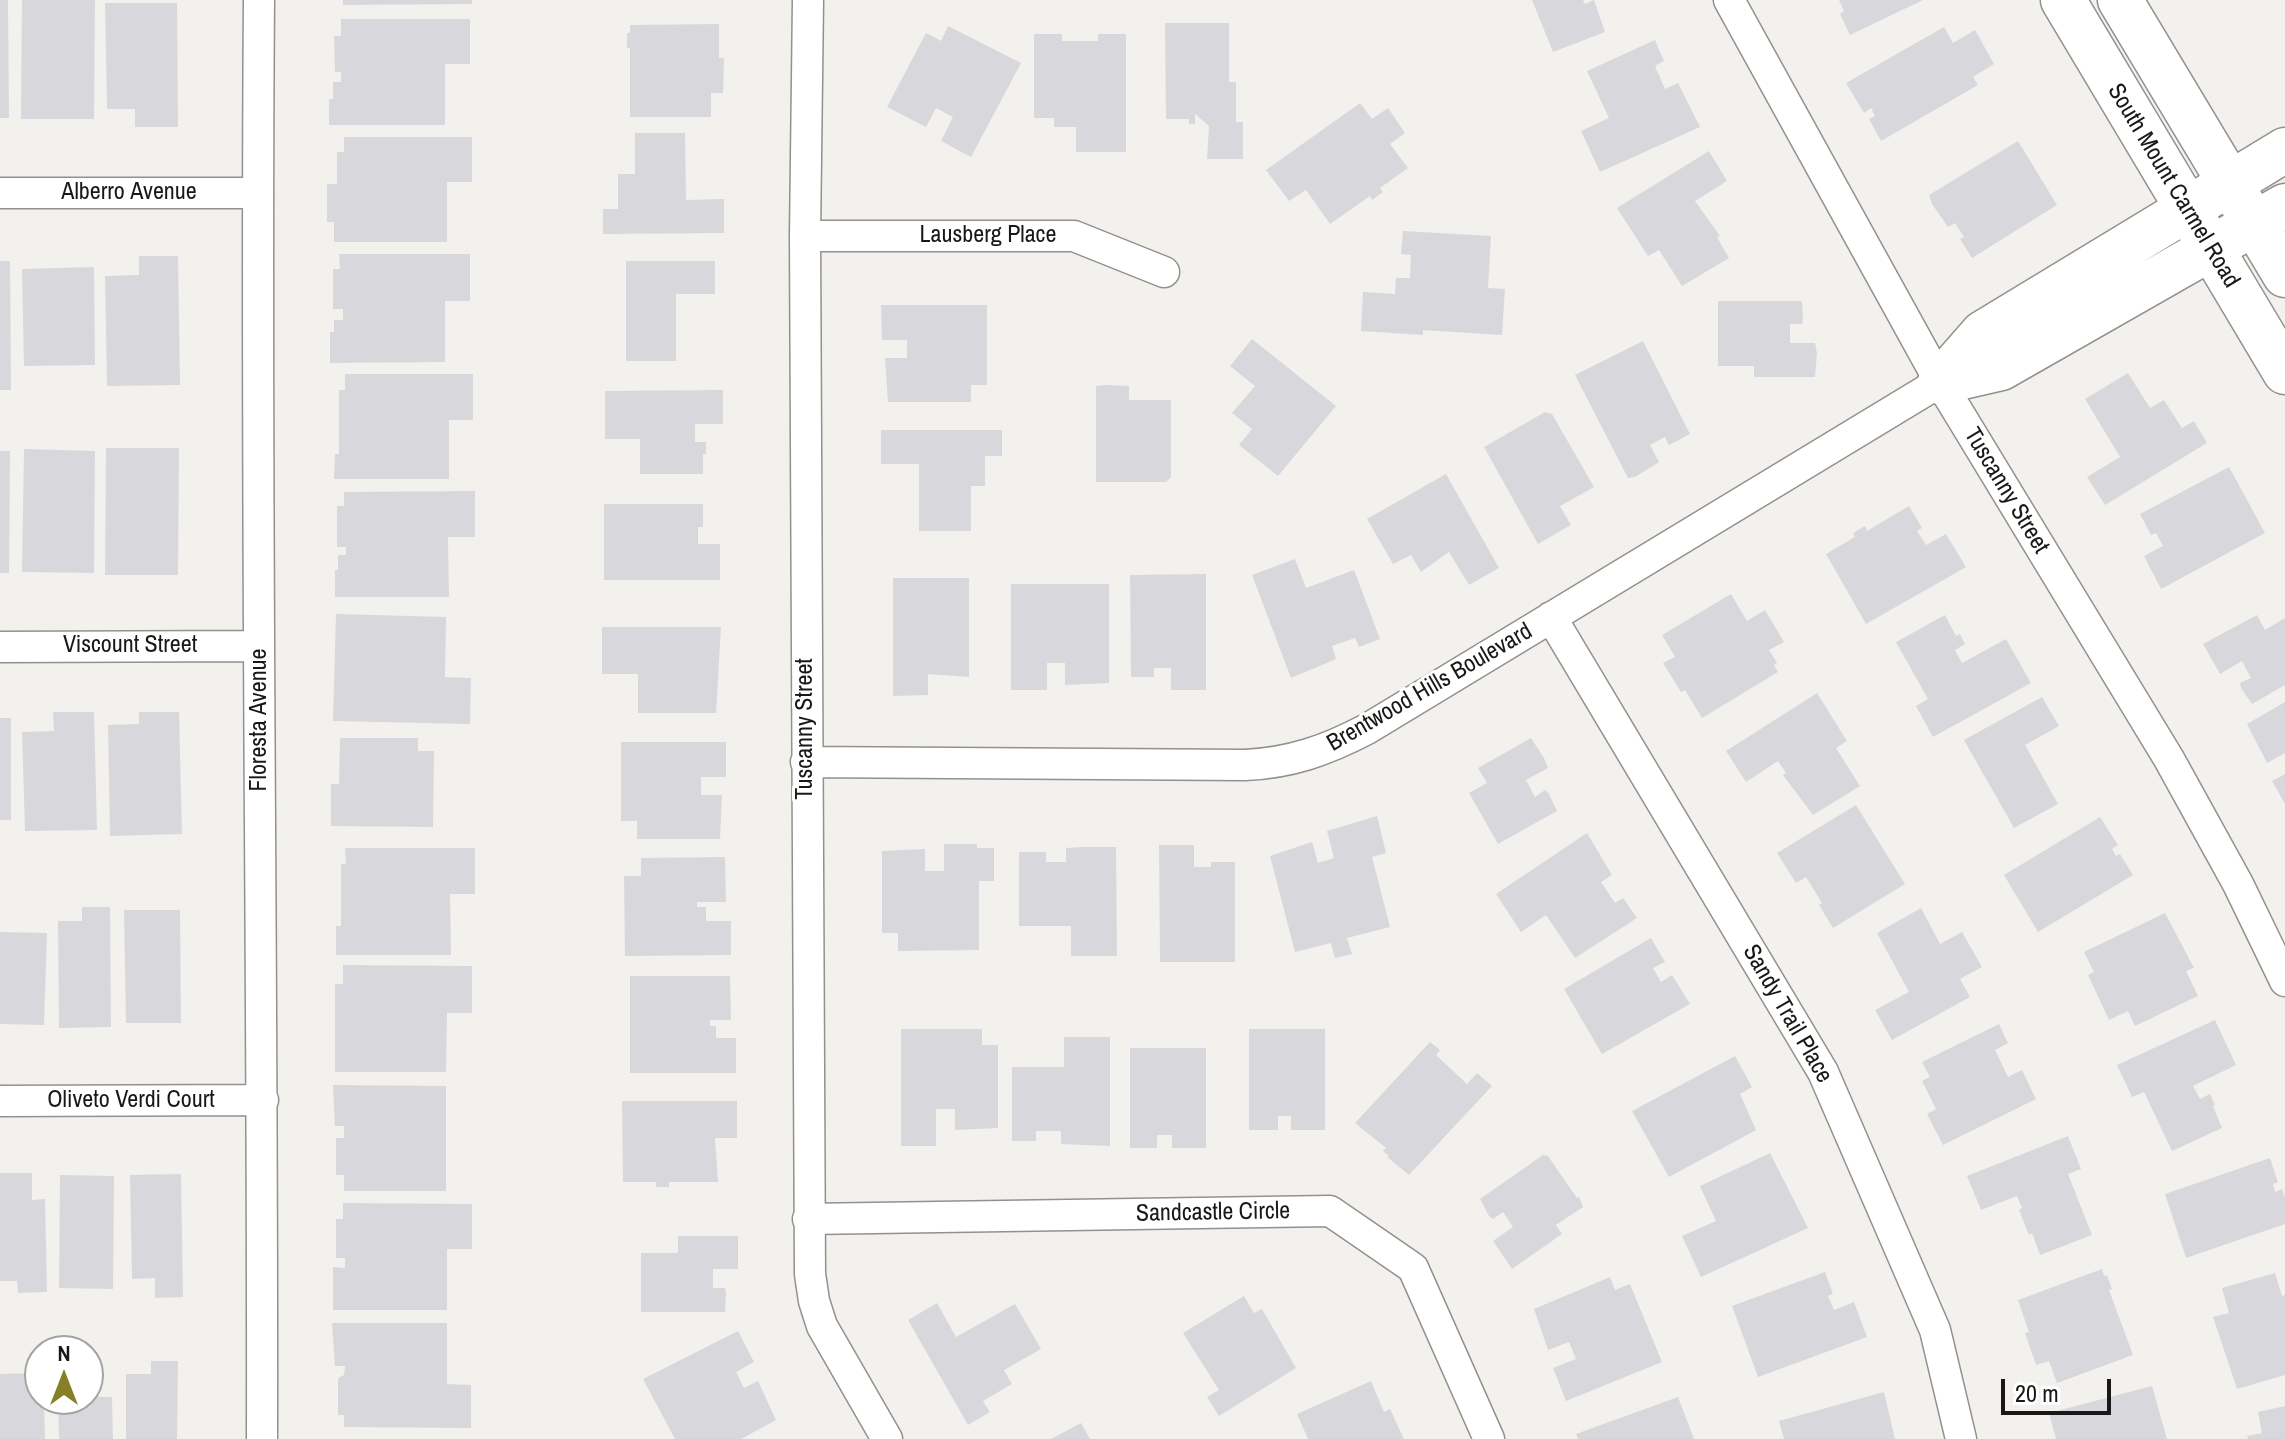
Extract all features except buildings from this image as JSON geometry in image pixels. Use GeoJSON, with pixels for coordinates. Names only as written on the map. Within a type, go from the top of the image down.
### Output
{"type":"FeatureCollection","features":[{"type":"Feature","properties":{"kind":"street","name":"Floresta Avenue"},"geometry":{"type":"LineString","coordinates":[[259,0],[257,193],[262,1439]]}},
{"type":"Feature","properties":{"kind":"street","name":"Tuscanny Street"},"geometry":{"type":"LineString","coordinates":[[808,0],[805,236],[810,1274],[822,1326],[887,1439]]}},
{"type":"Feature","properties":{"kind":"street","name":"Tuscanny Street"},"geometry":{"type":"LineString","coordinates":[[1729,0],[1940,382],[2169,759],[2238,884],[2285,981]]}},
{"type":"Feature","properties":{"kind":"street","name":"South Mount Carmel Road"},"geometry":{"type":"LineString","coordinates":[[2063,0],[2285,372]]}},
{"type":"Feature","properties":{"kind":"street","name":"South Mount Carmel Road"},"geometry":{"type":"LineString","coordinates":[[2120,0],[2229,184],[2269,215],[2285,275]]}},
{"type":"Feature","properties":{"kind":"street","name":"Brentwood Hills Boulevard"},"geometry":{"type":"LineString","coordinates":[[806,762],[1245,765],[1289,761],[1327,749],[1940,382],[1983,333],[2285,150]]}},
{"type":"Feature","properties":{"kind":"street","name":"Alberro Avenue"},"geometry":{"type":"LineString","coordinates":[[0,193],[257,193]]}},
{"type":"Feature","properties":{"kind":"street","name":"Brentwood Hills Boulevard"},"geometry":{"type":"LineString","coordinates":[[1940,382],[2001,368],[2269,215]]}},
{"type":"Feature","properties":{"kind":"street","name":"Lausberg Place"},"geometry":{"type":"LineString","coordinates":[[805,236],[1074,236],[1164,272]]}},
{"type":"Feature","properties":{"kind":"street","name":"Sandy Trail Place"},"geometry":{"type":"LineString","coordinates":[[1551,617],[1823,1072],[1935,1330],[1961,1439]]}},
{"type":"Feature","properties":{"kind":"street","name":"Viscount Street"},"geometry":{"type":"LineString","coordinates":[[0,647],[259,646]]}},
{"type":"Feature","properties":{"kind":"street","name":"Oliveto Verdi Court"},"geometry":{"type":"LineString","coordinates":[[0,1101],[263,1100]]}},
{"type":"Feature","properties":{"kind":"street","name":"Sandcastle Circle"},"geometry":{"type":"LineString","coordinates":[[808,1219],[1330,1211],[1413,1268],[1489,1439]]}}]}
